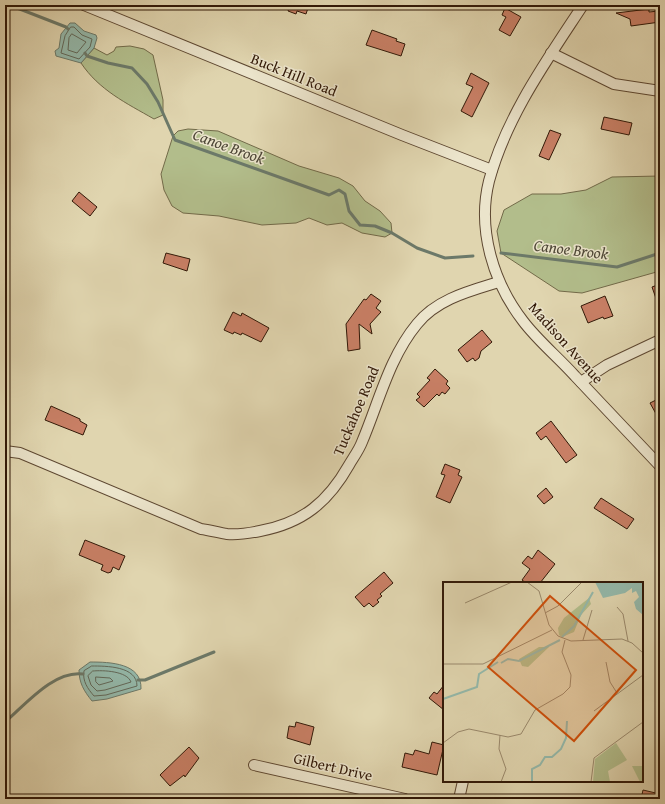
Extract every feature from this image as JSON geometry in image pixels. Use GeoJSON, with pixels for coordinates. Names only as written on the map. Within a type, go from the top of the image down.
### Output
{"type":"FeatureCollection","features":[{"type":"Feature","properties":{"kind":"street","name":"Buck Hill Road"},"geometry":{"type":"LineString","coordinates":[[84,5],[396,133],[492,170]]}},
{"type":"Feature","properties":{"kind":"street","name":"Madison Avenue"},"geometry":{"type":"LineString","coordinates":[[583,5],[551,53],[508,130],[492,170],[486,203],[485,231],[490,254],[499,282],[522,320],[660,466]]}},
{"type":"Feature","properties":{"kind":"street"},"geometry":{"type":"LineString","coordinates":[[551,53],[614,84],[660,91]]}},
{"type":"Feature","properties":{"kind":"street","name":"Tuckahoe Road"},"geometry":{"type":"LineString","coordinates":[[5,451],[20,453],[201,529],[228,534],[248,534],[273,529],[300,519],[320,505],[339,482],[362,443],[381,391],[400,346],[417,323],[434,308],[453,298],[499,282]]}},
{"type":"Feature","properties":{"kind":"street"},"geometry":{"type":"LineString","coordinates":[[581,382],[607,365],[660,340]]}},
{"type":"Feature","properties":{"kind":"street","name":"Gilbert Drive"},"geometry":{"type":"LineString","coordinates":[[254,765],[404,799]]}},
{"type":"Feature","properties":{"kind":"street"},"geometry":{"type":"LineString","coordinates":[[459,799],[463,782]]}},
{"type":"Feature","properties":{"kind":"green space"},"geometry":{"type":"Polygon","coordinates":[[[130,46],[144,49],[153,55],[163,100],[163,115],[154,119],[114,95],[96,81],[81,63],[94,48],[107,55],[114,51],[116,47],[130,46]]]}},
{"type":"Feature","properties":{"kind":"green space"},"geometry":{"type":"Polygon","coordinates":[[[188,129],[218,131],[299,166],[339,178],[353,186],[365,201],[380,211],[391,223],[392,233],[385,237],[362,233],[342,223],[327,225],[309,218],[296,223],[262,225],[219,216],[183,213],[172,206],[164,190],[161,174],[173,136],[178,131],[188,129]]]}},
{"type":"Feature","properties":{"kind":"green space"},"geometry":{"type":"Polygon","coordinates":[[[660,176],[660,271],[582,293],[559,291],[501,253],[497,231],[504,210],[532,194],[561,194],[586,190],[612,177],[660,176]]]}},
{"type":"Feature","properties":{"kind":"water"},"geometry":{"type":"Polygon","coordinates":[[[70,23],[75,23],[84,31],[96,35],[97,38],[94,48],[81,63],[56,56],[55,51],[59,48],[61,34],[70,23]]]}},
{"type":"Feature","properties":{"kind":"water"},"geometry":{"type":"Polygon","coordinates":[[[90,662],[115,664],[131,669],[140,680],[141,689],[107,699],[92,701],[82,687],[79,675],[79,670],[90,662]]]}},
{"type":"Feature","properties":{"kind":"building"},"geometry":{"type":"Polygon","coordinates":[[[284,5],[309,5],[306,14],[297,11],[296,14],[288,11],[289,8],[284,5]]]}},
{"type":"Feature","properties":{"kind":"building"},"geometry":{"type":"Polygon","coordinates":[[[505,8],[521,17],[510,36],[499,30],[506,17],[502,15],[505,8]]]}},
{"type":"Feature","properties":{"kind":"building"},"geometry":{"type":"Polygon","coordinates":[[[649,9],[649,12],[659,11],[660,22],[631,26],[630,19],[616,13],[649,9]]]}},
{"type":"Feature","properties":{"kind":"building"},"geometry":{"type":"Polygon","coordinates":[[[372,30],[397,39],[396,41],[405,44],[401,56],[366,45],[372,30]]]}},
{"type":"Feature","properties":{"kind":"building"},"geometry":{"type":"Polygon","coordinates":[[[471,73],[489,83],[472,117],[461,111],[473,87],[466,84],[471,73]]]}},
{"type":"Feature","properties":{"kind":"building"},"geometry":{"type":"Polygon","coordinates":[[[604,117],[632,123],[629,135],[601,129],[604,117]]]}},
{"type":"Feature","properties":{"kind":"building"},"geometry":{"type":"Polygon","coordinates":[[[550,130],[561,134],[549,160],[539,156],[550,130]]]}},
{"type":"Feature","properties":{"kind":"building"},"geometry":{"type":"Polygon","coordinates":[[[79,192],[97,207],[90,216],[72,201],[79,192]]]}},
{"type":"Feature","properties":{"kind":"building"},"geometry":{"type":"Polygon","coordinates":[[[166,253],[190,259],[187,271],[163,263],[166,253]]]}},
{"type":"Feature","properties":{"kind":"building"},"geometry":{"type":"Polygon","coordinates":[[[660,284],[660,307],[659,307],[652,287],[660,284]]]}},
{"type":"Feature","properties":{"kind":"building"},"geometry":{"type":"Polygon","coordinates":[[[371,294],[381,301],[376,308],[381,312],[370,324],[372,334],[359,324],[360,349],[348,351],[346,324],[364,299],[366,300],[371,294]]]}},
{"type":"Feature","properties":{"kind":"building"},"geometry":{"type":"Polygon","coordinates":[[[605,296],[613,316],[604,319],[603,317],[588,323],[581,306],[605,296]]]}},
{"type":"Feature","properties":{"kind":"building"},"geometry":{"type":"Polygon","coordinates":[[[233,312],[241,316],[242,313],[269,328],[261,342],[242,333],[241,335],[234,332],[233,334],[224,330],[233,312]]]}},
{"type":"Feature","properties":{"kind":"building"},"geometry":{"type":"Polygon","coordinates":[[[482,330],[492,342],[481,351],[479,358],[475,361],[473,358],[467,362],[458,350],[482,330]]]}},
{"type":"Feature","properties":{"kind":"building"},"geometry":{"type":"Polygon","coordinates":[[[435,369],[448,381],[446,384],[450,388],[445,394],[442,392],[439,396],[437,394],[424,407],[416,400],[420,397],[417,394],[430,380],[427,378],[435,369]]]}},
{"type":"Feature","properties":{"kind":"building"},"geometry":{"type":"Polygon","coordinates":[[[660,398],[660,421],[650,403],[660,398]]]}},
{"type":"Feature","properties":{"kind":"building"},"geometry":{"type":"Polygon","coordinates":[[[51,406],[80,419],[80,421],[87,425],[83,435],[45,420],[51,406]]]}},
{"type":"Feature","properties":{"kind":"building"},"geometry":{"type":"Polygon","coordinates":[[[551,421],[577,455],[566,463],[546,436],[541,440],[536,433],[551,421]]]}},
{"type":"Feature","properties":{"kind":"building"},"geometry":{"type":"Polygon","coordinates":[[[445,464],[460,470],[458,475],[462,477],[450,503],[436,497],[445,475],[441,474],[445,464]]]}},
{"type":"Feature","properties":{"kind":"building"},"geometry":{"type":"Polygon","coordinates":[[[546,488],[553,497],[544,504],[537,496],[546,488]]]}},
{"type":"Feature","properties":{"kind":"building"},"geometry":{"type":"Polygon","coordinates":[[[601,498],[634,519],[627,529],[594,508],[601,498]]]}},
{"type":"Feature","properties":{"kind":"building"},"geometry":{"type":"Polygon","coordinates":[[[85,540],[125,556],[119,570],[113,567],[111,572],[108,573],[101,570],[103,565],[79,555],[85,540]]]}},
{"type":"Feature","properties":{"kind":"building"},"geometry":{"type":"Polygon","coordinates":[[[538,550],[555,564],[541,582],[525,582],[522,580],[530,569],[522,563],[528,556],[532,559],[538,550]]]}},
{"type":"Feature","properties":{"kind":"building"},"geometry":{"type":"Polygon","coordinates":[[[384,572],[393,583],[380,594],[382,596],[377,600],[379,602],[373,607],[369,603],[364,607],[355,597],[384,572]]]}},
{"type":"Feature","properties":{"kind":"building"},"geometry":{"type":"Polygon","coordinates":[[[443,686],[443,709],[429,698],[434,692],[437,694],[443,686]]]}},
{"type":"Feature","properties":{"kind":"building"},"geometry":{"type":"Polygon","coordinates":[[[296,722],[314,727],[310,745],[287,738],[289,726],[295,727],[296,722]]]}},
{"type":"Feature","properties":{"kind":"building"},"geometry":{"type":"Polygon","coordinates":[[[432,742],[443,745],[437,775],[402,767],[405,753],[413,755],[415,750],[429,754],[432,742]]]}},
{"type":"Feature","properties":{"kind":"building"},"geometry":{"type":"Polygon","coordinates":[[[189,747],[199,758],[185,777],[184,775],[170,786],[160,775],[189,747]]]}},
{"type":"Feature","properties":{"kind":"building"},"geometry":{"type":"Polygon","coordinates":[[[643,790],[660,794],[660,799],[641,799],[643,790]]]}},
{"type":"Feature","properties":{"kind":"waterway","name":"Canoe Brook"},"geometry":{"type":"LineString","coordinates":[[5,6],[12,6],[68,29]]}},
{"type":"Feature","properties":{"kind":"waterway","name":"Canoe Brook"},"geometry":{"type":"LineString","coordinates":[[85,53],[87,56],[108,63],[132,68],[147,84],[158,102],[175,140],[329,195],[339,190],[345,194],[349,211],[360,225],[375,226],[392,233],[417,248],[445,258],[473,256]]}},
{"type":"Feature","properties":{"kind":"waterway","name":"Canoe Brook"},"geometry":{"type":"LineString","coordinates":[[501,253],[617,267],[660,253]]}},
{"type":"Feature","properties":{"kind":"waterway"},"geometry":{"type":"LineString","coordinates":[[138,680],[145,680],[214,652]]}},
{"type":"Feature","properties":{"kind":"waterway"},"geometry":{"type":"LineString","coordinates":[[5,722],[31,698],[51,683],[72,674],[83,674]]}}]}
